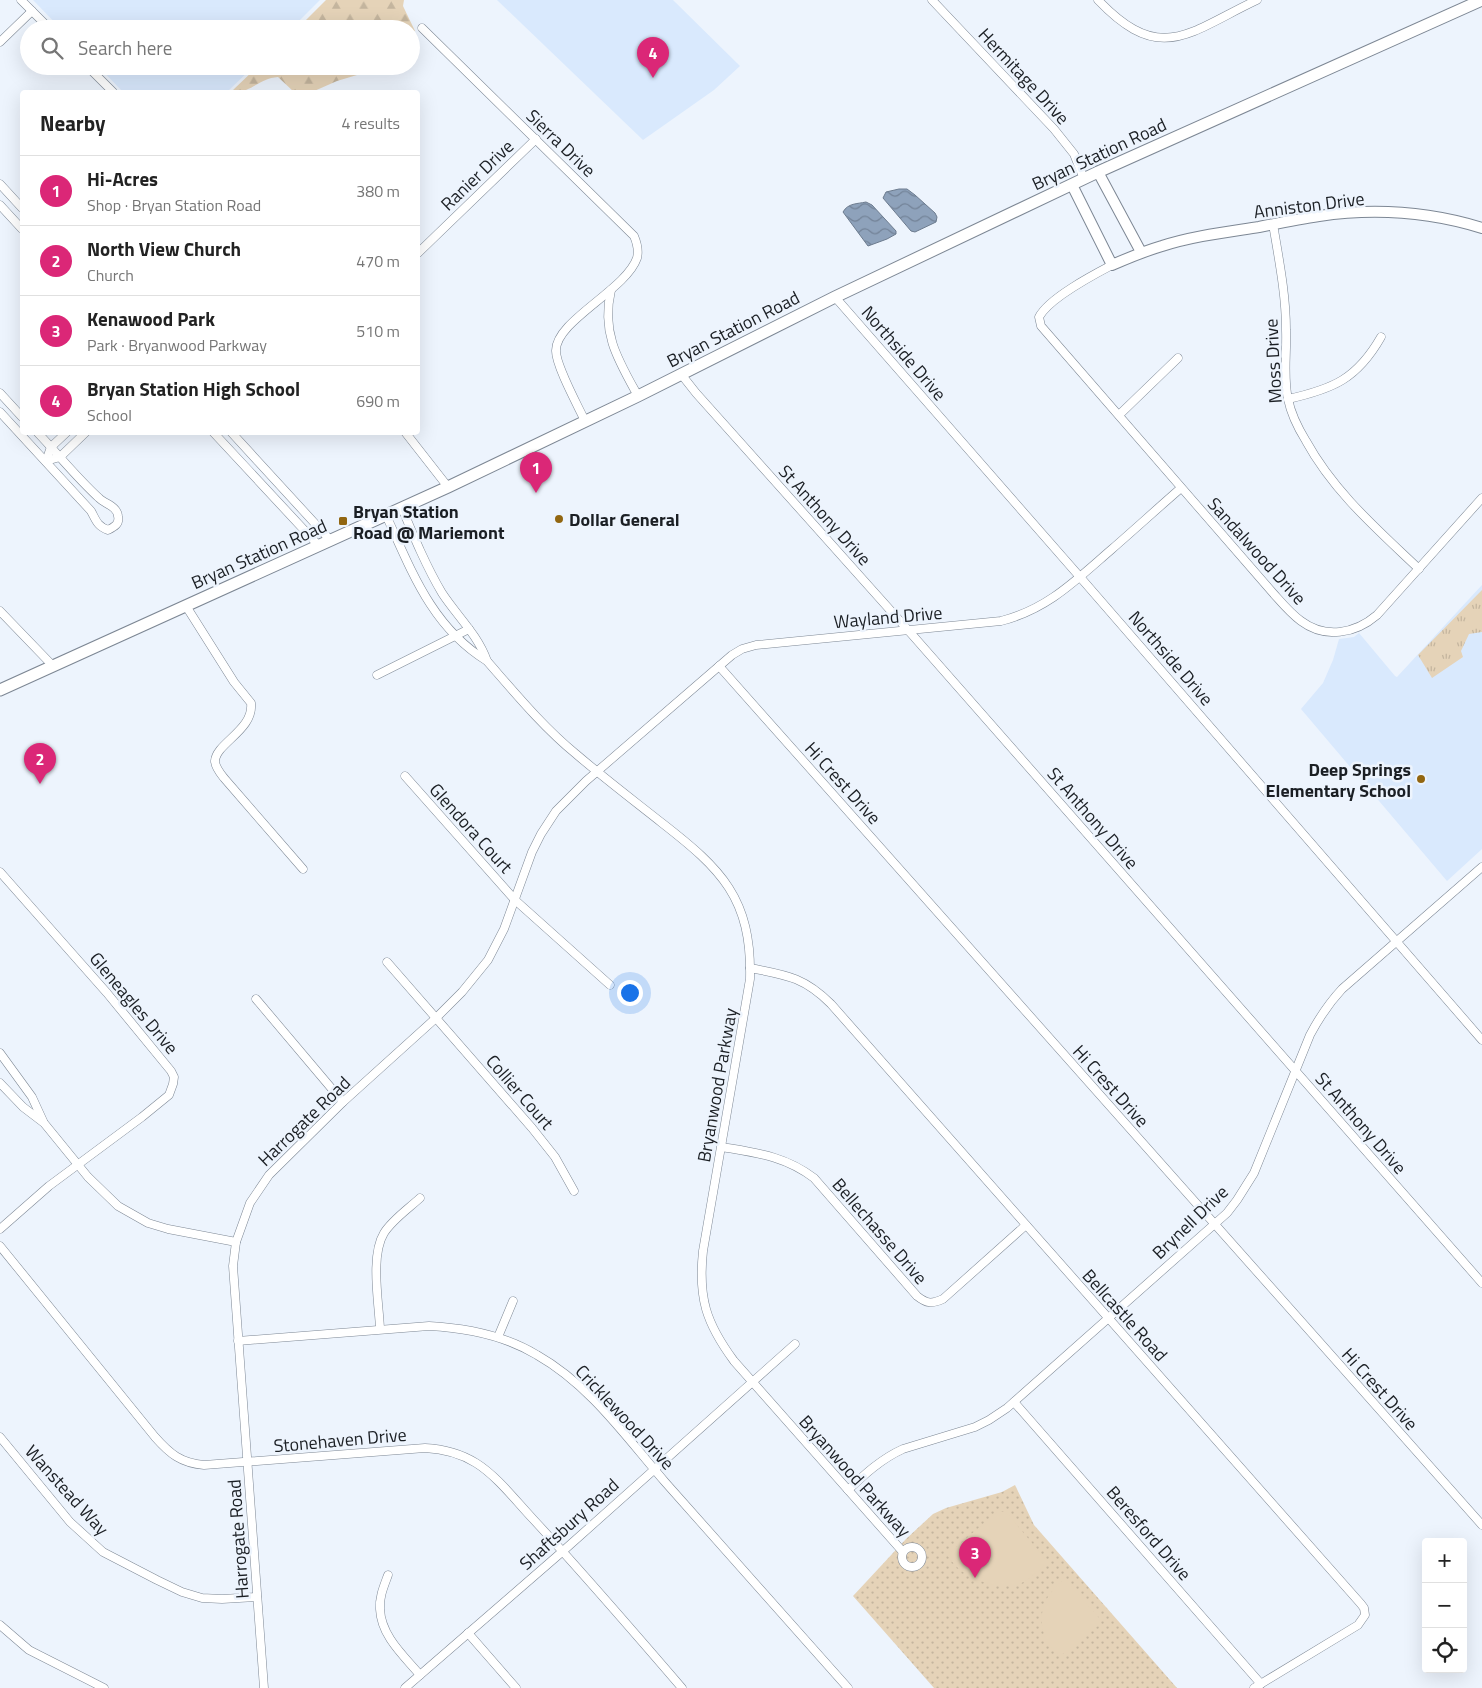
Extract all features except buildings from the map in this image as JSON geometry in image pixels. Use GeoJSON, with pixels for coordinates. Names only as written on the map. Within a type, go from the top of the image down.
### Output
{"type":"FeatureCollection","features":[{"type":"Feature","properties":{"kind":"main road","name":"Bryan Station Road"},"geometry":{"type":"LineString","coordinates":[[0,690],[448,487],[638,396],[835,297],[1098,172],[1482,0]]}},
{"type":"Feature","properties":{"kind":"street"},"geometry":{"type":"LineString","coordinates":[[21,0],[41,20]]}},
{"type":"Feature","properties":{"kind":"street"},"geometry":{"type":"LineString","coordinates":[[1098,0],[1127,27],[1143,34],[1160,38],[1177,37],[1195,31],[1248,2],[1257,0]]}},
{"type":"Feature","properties":{"kind":"street","name":"Hermitage Drive"},"geometry":{"type":"LineString","coordinates":[[934,1],[1054,129],[1074,154],[1084,179]]}},
{"type":"Feature","properties":{"kind":"street"},"geometry":{"type":"LineString","coordinates":[[23,20],[32,11]]}},
{"type":"Feature","properties":{"kind":"street"},"geometry":{"type":"LineString","coordinates":[[0,42],[20,23]]}},
{"type":"Feature","properties":{"kind":"street","name":"Sierra Drive"},"geometry":{"type":"LineString","coordinates":[[422,28],[634,236],[638,249],[638,256],[634,264],[611,289],[562,334],[556,347],[555,353],[558,364],[585,421]]}},
{"type":"Feature","properties":{"kind":"street"},"geometry":{"type":"LineString","coordinates":[[96,75],[111,90]]}},
{"type":"Feature","properties":{"kind":"street","name":"Ranier Drive"},"geometry":{"type":"LineString","coordinates":[[420,251],[536,139]]}},
{"type":"Feature","properties":{"kind":"street"},"geometry":{"type":"LineString","coordinates":[[1098,172],[1141,252]]}},
{"type":"Feature","properties":{"kind":"street"},"geometry":{"type":"LineString","coordinates":[[0,184],[20,206]]}},
{"type":"Feature","properties":{"kind":"street"},"geometry":{"type":"LineString","coordinates":[[1072,185],[1112,265]]}},
{"type":"Feature","properties":{"kind":"street"},"geometry":{"type":"LineString","coordinates":[[0,205],[20,227]]}},
{"type":"Feature","properties":{"kind":"street","name":"Anniston Drive"},"geometry":{"type":"LineString","coordinates":[[1039,317],[1048,306],[1078,284],[1112,265],[1141,252],[1190,239],[1346,213],[1385,213],[1431,217],[1482,228]]}},
{"type":"Feature","properties":{"kind":"street"},"geometry":{"type":"LineString","coordinates":[[14,220],[20,214]]}},
{"type":"Feature","properties":{"kind":"street","name":"Moss Drive"},"geometry":{"type":"LineString","coordinates":[[1273,224],[1285,298],[1285,368],[1288,399],[1293,416],[1311,451],[1334,484],[1357,510],[1419,569]]}},
{"type":"Feature","properties":{"kind":"street"},"geometry":{"type":"LineString","coordinates":[[611,289],[608,331],[615,352],[638,396]]}},
{"type":"Feature","properties":{"kind":"street","name":"Northside Drive"},"geometry":{"type":"LineString","coordinates":[[835,297],[1482,1040]]}},
{"type":"Feature","properties":{"kind":"street","name":"Sandalwood Drive"},"geometry":{"type":"LineString","coordinates":[[1039,317],[1041,326],[1181,488],[1290,612],[1308,626],[1334,633],[1348,631],[1368,622],[1377,615],[1482,498]]}},
{"type":"Feature","properties":{"kind":"street"},"geometry":{"type":"LineString","coordinates":[[1288,399],[1312,394],[1331,387],[1346,378],[1367,359],[1381,337]]}},
{"type":"Feature","properties":{"kind":"street"},"geometry":{"type":"LineString","coordinates":[[1119,415],[1178,358]]}},
{"type":"Feature","properties":{"kind":"street","name":"St Anthony Drive"},"geometry":{"type":"LineString","coordinates":[[681,374],[1482,1284]]}},
{"type":"Feature","properties":{"kind":"street"},"geometry":{"type":"LineString","coordinates":[[0,393],[20,415]]}},
{"type":"Feature","properties":{"kind":"street"},"geometry":{"type":"LineString","coordinates":[[0,412],[20,433]]}},
{"type":"Feature","properties":{"kind":"street"},"geometry":{"type":"LineString","coordinates":[[22,435],[91,511],[97,524],[108,530],[114,527],[118,522],[119,514],[114,508],[100,500],[40,435]]}},
{"type":"Feature","properties":{"kind":"street"},"geometry":{"type":"LineString","coordinates":[[46,461],[51,448],[64,435]]}},
{"type":"Feature","properties":{"kind":"street"},"geometry":{"type":"LineString","coordinates":[[46,461],[60,457],[83,435]]}},
{"type":"Feature","properties":{"kind":"street"},"geometry":{"type":"LineString","coordinates":[[216,435],[319,546]]}},
{"type":"Feature","properties":{"kind":"street"},"geometry":{"type":"LineString","coordinates":[[234,435],[331,541]]}},
{"type":"Feature","properties":{"kind":"street"},"geometry":{"type":"LineString","coordinates":[[407,435],[448,487]]}},
{"type":"Feature","properties":{"kind":"street","name":"Wayland Drive"},"geometry":{"type":"LineString","coordinates":[[597,772],[719,666],[742,649],[756,645],[1001,621],[1015,618],[1052,600],[1181,488]]}},
{"type":"Feature","properties":{"kind":"street","name":"Bryanwood Parkway"},"geometry":{"type":"LineString","coordinates":[[402,508],[430,571],[451,607],[483,650],[487,661]]}},
{"type":"Feature","properties":{"kind":"street","name":"Bryanwood Parkway"},"geometry":{"type":"LineString","coordinates":[[386,515],[418,585],[436,615],[454,636],[487,661],[559,740],[697,851],[725,881],[742,914],[749,945],[750,979],[703,1251],[701,1288],[706,1312],[717,1336],[734,1361],[903,1552]]}},
{"type":"Feature","properties":{"kind":"street"},"geometry":{"type":"LineString","coordinates":[[186,606],[234,682],[251,702],[250,714],[246,722],[220,751],[215,760],[216,765],[224,778],[303,868]]}},
{"type":"Feature","properties":{"kind":"street"},"geometry":{"type":"LineString","coordinates":[[0,611],[53,666]]}},
{"type":"Feature","properties":{"kind":"street"},"geometry":{"type":"LineString","coordinates":[[377,675],[469,629]]}},
{"type":"Feature","properties":{"kind":"street","name":"Hi Crest Drive"},"geometry":{"type":"LineString","coordinates":[[719,666],[1482,1526]]}},
{"type":"Feature","properties":{"kind":"street","name":"Harrogate Road"},"geometry":{"type":"LineString","coordinates":[[264,1688],[233,1266],[236,1242],[250,1203],[268,1175],[343,1102],[436,1018],[462,992],[488,960],[504,930],[532,852],[548,821],[597,772]]}},
{"type":"Feature","properties":{"kind":"street","name":"Glendora Court"},"geometry":{"type":"LineString","coordinates":[[405,776],[515,900],[610,985]]}},
{"type":"Feature","properties":{"kind":"street","name":"Brynell Drive"},"geometry":{"type":"LineString","coordinates":[[848,1490],[891,1454],[975,1426],[989,1420],[1014,1402],[1227,1213],[1254,1173],[1310,1035],[1332,1000],[1396,941],[1482,867]]}},
{"type":"Feature","properties":{"kind":"street","name":"Gleneagles Drive"},"geometry":{"type":"LineString","coordinates":[[0,872],[137,1027],[171,1071],[174,1078],[169,1095],[79,1165]]}},
{"type":"Feature","properties":{"kind":"street","name":"Collier Court"},"geometry":{"type":"LineString","coordinates":[[387,962],[545,1143],[565,1173],[574,1191]]}},
{"type":"Feature","properties":{"kind":"street","name":"Bellcastle Road"},"geometry":{"type":"LineString","coordinates":[[750,968],[786,975],[805,982],[818,991],[1364,1608],[1365,1614],[1363,1619],[1352,1630],[1258,1686]]}},
{"type":"Feature","properties":{"kind":"street"},"geometry":{"type":"LineString","coordinates":[[256,1000],[343,1102]]}},
{"type":"Feature","properties":{"kind":"street"},"geometry":{"type":"LineString","coordinates":[[0,1053],[32,1097],[44,1123]]}},
{"type":"Feature","properties":{"kind":"street"},"geometry":{"type":"LineString","coordinates":[[0,1083],[23,1107],[44,1123],[103,1193],[118,1206],[148,1223],[168,1229],[236,1242]]}},
{"type":"Feature","properties":{"kind":"street","name":"Bellechasse Drive"},"geometry":{"type":"LineString","coordinates":[[722,1147],[768,1155],[784,1160],[806,1172],[814,1178],[917,1296],[932,1304],[942,1299],[1026,1225]]}},
{"type":"Feature","properties":{"kind":"street"},"geometry":{"type":"LineString","coordinates":[[0,1229],[49,1186],[79,1165]]}},
{"type":"Feature","properties":{"kind":"street"},"geometry":{"type":"LineString","coordinates":[[380,1330],[376,1256],[379,1243],[384,1232],[420,1198]]}},
{"type":"Feature","properties":{"kind":"street","name":"Stonehaven Drive"},"geometry":{"type":"LineString","coordinates":[[0,1246],[167,1451],[179,1459],[192,1464],[204,1465],[407,1449],[426,1448],[450,1451],[478,1464],[493,1477],[562,1551],[682,1688]]}},
{"type":"Feature","properties":{"kind":"street"},"geometry":{"type":"LineString","coordinates":[[498,1338],[513,1301]]}},
{"type":"Feature","properties":{"kind":"street","name":"Cricklewood Drive"},"geometry":{"type":"LineString","coordinates":[[238,1340],[429,1326],[454,1327],[498,1338],[537,1355],[571,1379],[613,1421],[848,1688]]}},
{"type":"Feature","properties":{"kind":"street","name":"Shaftsbury Road"},"geometry":{"type":"LineString","coordinates":[[404,1688],[468,1634],[795,1344]]}},
{"type":"Feature","properties":{"kind":"street","name":"Beresford Drive"},"geometry":{"type":"LineString","coordinates":[[1014,1402],[1258,1686]]}},
{"type":"Feature","properties":{"kind":"street","name":"Wanstead Way"},"geometry":{"type":"LineString","coordinates":[[0,1437],[70,1522],[103,1552],[182,1592],[196,1596],[222,1599],[257,1597]]}},
{"type":"Feature","properties":{"kind":"street"},"geometry":{"type":"LineString","coordinates":[[388,1575],[381,1596],[382,1622],[387,1635],[420,1675]]}},
{"type":"Feature","properties":{"kind":"street"},"geometry":{"type":"LineString","coordinates":[[0,1625],[29,1650],[104,1688]]}},
{"type":"Feature","properties":{"kind":"street"},"geometry":{"type":"LineString","coordinates":[[468,1634],[516,1688]]}},
{"type":"Feature","properties":{"kind":"shaded area"},"geometry":{"type":"Polygon","coordinates":[[[33,0],[320,0],[300,20],[52,20],[33,0]]]}},
{"type":"Feature","properties":{"kind":"shaded area"},"geometry":{"type":"Polygon","coordinates":[[[497,0],[673,0],[740,66],[714,90],[643,140],[497,0]]]}},
{"type":"Feature","properties":{"kind":"shaded area"},"geometry":{"type":"Polygon","coordinates":[[[107,75],[245,75],[229,90],[121,90],[107,75]]]}},
{"type":"Feature","properties":{"kind":"shaded area","name":"Deep Springs Elementary School"},"geometry":{"type":"Polygon","coordinates":[[[1482,585],[1482,849],[1447,881],[1301,709],[1323,683],[1333,660],[1339,639],[1354,637],[1359,633],[1397,677],[1482,585]]]}},
{"type":"Feature","properties":{"kind":"green space"},"geometry":{"type":"Polygon","coordinates":[[[326,0],[404,0],[403,6],[410,20],[306,20],[326,0]]]}},
{"type":"Feature","properties":{"kind":"green space"},"geometry":{"type":"Polygon","coordinates":[[[249,75],[357,75],[317,90],[292,90],[278,77],[266,80],[245,90],[233,90],[249,75]]]}},
{"type":"Feature","properties":{"kind":"green space"},"geometry":{"type":"Polygon","coordinates":[[[1482,590],[1482,632],[1469,634],[1461,651],[1463,657],[1432,678],[1418,655],[1482,590]]]}},
{"type":"Feature","properties":{"kind":"green space"},"geometry":{"type":"Polygon","coordinates":[[[1015,1485],[1034,1525],[1177,1688],[934,1688],[853,1596],[906,1539],[933,1514],[946,1508],[1002,1492],[1015,1485]]]}},
{"type":"Feature","properties":{"kind":"green space"},"geometry":{"type":"Polygon","coordinates":[[[997,1512],[1006,1512],[1048,1562],[1029,1579],[1016,1585],[1001,1586],[969,1576],[956,1566],[947,1555],[997,1512]]]}},
{"type":"Feature","properties":{"kind":"green space"},"geometry":{"type":"Polygon","coordinates":[[[1065,1579],[1101,1620],[1098,1626],[1060,1656],[1046,1640],[1042,1615],[1049,1595],[1065,1579]]]}},
{"type":"Feature","properties":{"kind":"water"},"geometry":{"type":"Polygon","coordinates":[[[907,189],[915,195],[935,213],[937,217],[936,222],[915,232],[911,231],[883,198],[886,192],[907,189]]]}},
{"type":"Feature","properties":{"kind":"water"},"geometry":{"type":"Polygon","coordinates":[[[866,202],[872,205],[896,231],[896,234],[887,239],[868,246],[843,212],[850,205],[866,202]]]}},
{"type":"Feature","properties":{"kind":"place","name":"Bryan Station High School"},"geometry":{"type":"Point","coordinates":[653,78]}},
{"type":"Feature","properties":{"kind":"place","name":"Hi-Acres"},"geometry":{"type":"Point","coordinates":[536,493]}},
{"type":"Feature","properties":{"kind":"place","name":"Dollar General"},"geometry":{"type":"Point","coordinates":[559,519]}},
{"type":"Feature","properties":{"kind":"place","name":"Bryan Station Road @ Mariemont"},"geometry":{"type":"Point","coordinates":[343,521]}},
{"type":"Feature","properties":{"kind":"place","name":"Deep Springs Elementary School"},"geometry":{"type":"Point","coordinates":[1421,779]}},
{"type":"Feature","properties":{"kind":"place","name":"North View Church"},"geometry":{"type":"Point","coordinates":[40,784]}},
{"type":"Feature","properties":{"kind":"place","name":"Kenawood Park"},"geometry":{"type":"Point","coordinates":[975,1578]}}]}
